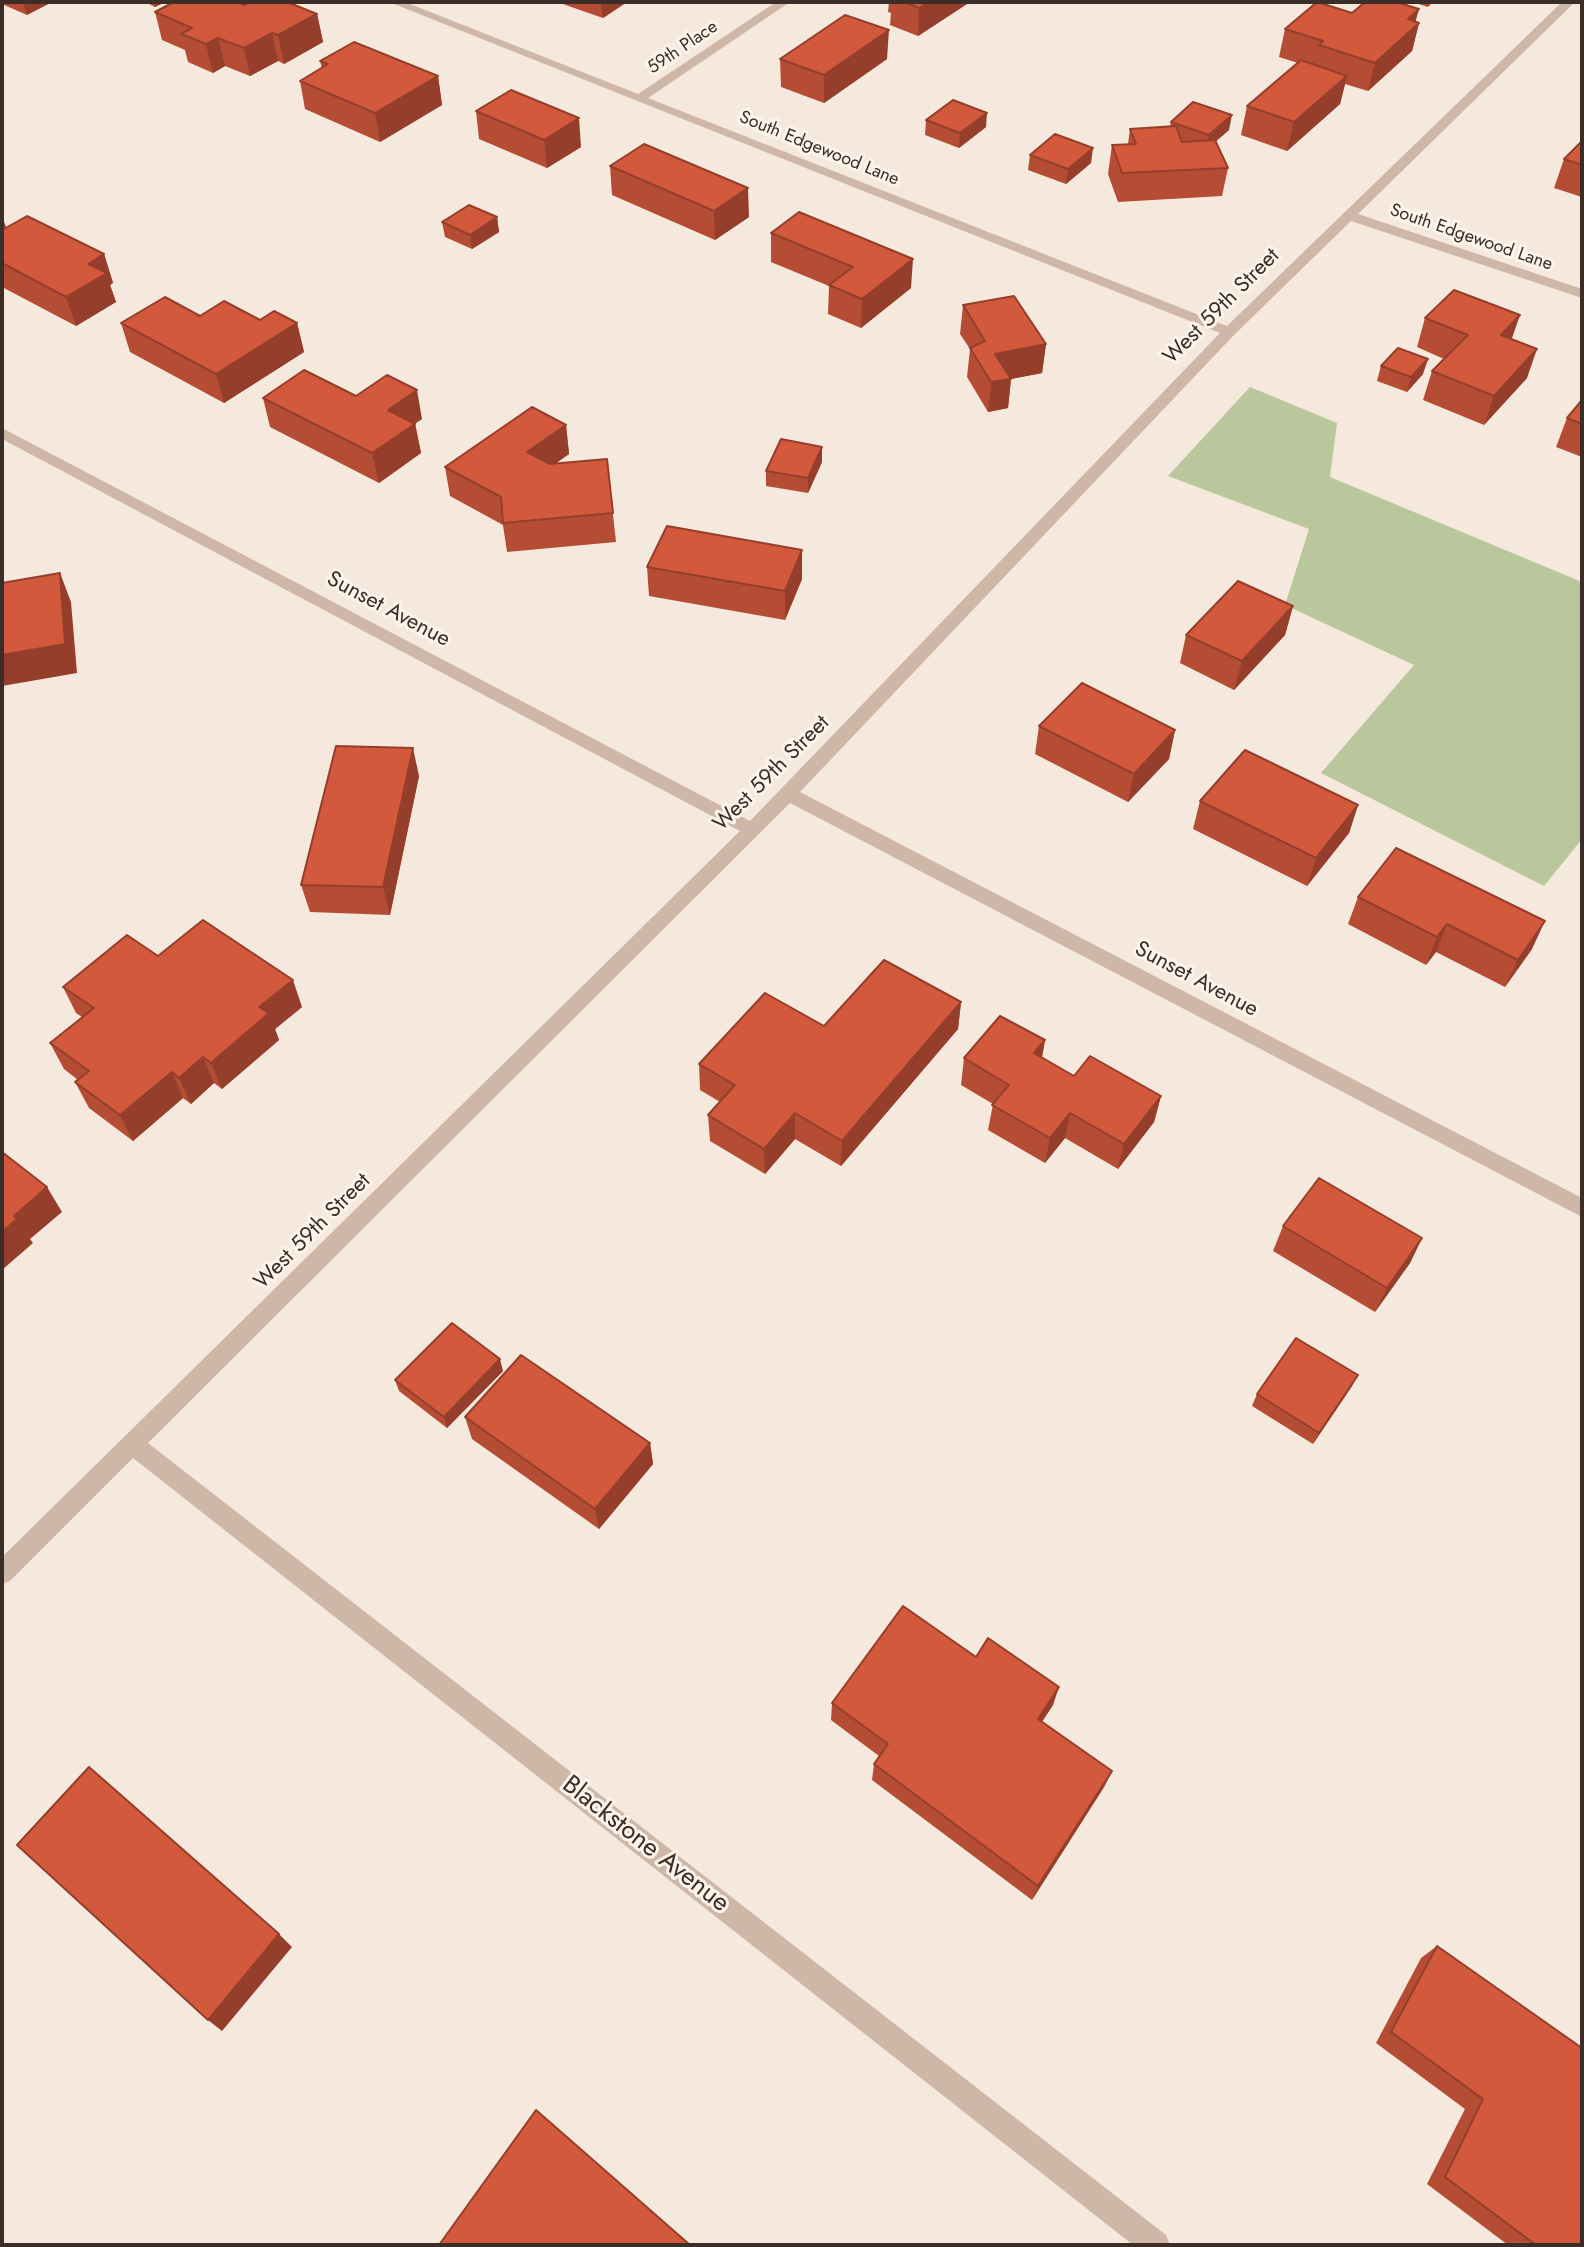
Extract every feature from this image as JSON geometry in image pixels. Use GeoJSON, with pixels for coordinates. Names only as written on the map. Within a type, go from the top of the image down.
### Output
{"type":"FeatureCollection","features":[{"type":"Feature","properties":{"kind":"street","name":"South Edgewood Lane"},"geometry":{"type":"LineString","coordinates":[[395,2],[1229,332]]}},
{"type":"Feature","properties":{"kind":"street","name":"59th Place"},"geometry":{"type":"LineString","coordinates":[[641,97],[784,2]]}},
{"type":"Feature","properties":{"kind":"street","name":"West 59th Street"},"geometry":{"type":"LineString","coordinates":[[2,1573],[788,794],[1229,332],[1569,2]]}},
{"type":"Feature","properties":{"kind":"street","name":"South Edgewood Lane"},"geometry":{"type":"LineString","coordinates":[[1349,216],[1582,294]]}},
{"type":"Feature","properties":{"kind":"street","name":"Sunset Avenue"},"geometry":{"type":"LineString","coordinates":[[3,435],[751,829]]}},
{"type":"Feature","properties":{"kind":"street","name":"Sunset Avenue"},"geometry":{"type":"LineString","coordinates":[[788,794],[1582,1208]]}},
{"type":"Feature","properties":{"kind":"street","name":"Blackstone Avenue"},"geometry":{"type":"LineString","coordinates":[[133,1445],[1156,2245]]}},
{"type":"Feature","properties":{"kind":"green space"},"geometry":{"type":"Polygon","coordinates":[[[1250,387],[1337,423],[1330,477],[1582,582],[1582,839],[1544,886],[1321,773],[1414,665],[1285,605],[1309,529],[1168,476],[1250,387]]]}},
{"type":"Feature","properties":{"kind":"building"},"geometry":{"type":"Polygon","coordinates":[[[174,2],[238,2],[244,5],[250,2],[287,2],[317,14],[278,35],[272,33],[244,48],[218,38],[206,44],[181,34],[192,28],[155,12],[174,2]]]}},
{"type":"Feature","properties":{"kind":"building"},"geometry":{"type":"Polygon","coordinates":[[[905,2],[928,2],[919,8],[905,2]]]}},
{"type":"Feature","properties":{"kind":"building"},"geometry":{"type":"Polygon","coordinates":[[[1317,2],[1352,13],[1365,2],[1396,2],[1419,9],[1408,19],[1419,23],[1375,63],[1319,45],[1323,41],[1285,29],[1317,2]]]}},
{"type":"Feature","properties":{"kind":"building"},"geometry":{"type":"Polygon","coordinates":[[[845,15],[889,30],[824,75],[780,59],[845,15]]]}},
{"type":"Feature","properties":{"kind":"building"},"geometry":{"type":"Polygon","coordinates":[[[354,42],[438,76],[375,113],[300,81],[328,64],[320,61],[354,42]]]}},
{"type":"Feature","properties":{"kind":"building"},"geometry":{"type":"Polygon","coordinates":[[[1301,60],[1347,76],[1294,122],[1247,106],[1301,60]]]}},
{"type":"Feature","properties":{"kind":"building"},"geometry":{"type":"Polygon","coordinates":[[[511,90],[579,118],[544,140],[476,111],[511,90]]]}},
{"type":"Feature","properties":{"kind":"building"},"geometry":{"type":"Polygon","coordinates":[[[953,100],[987,113],[960,133],[926,120],[953,100]]]}},
{"type":"Feature","properties":{"kind":"building"},"geometry":{"type":"Polygon","coordinates":[[[1193,102],[1232,115],[1209,135],[1171,122],[1193,102]]]}},
{"type":"Feature","properties":{"kind":"building"},"geometry":{"type":"Polygon","coordinates":[[[1176,126],[1182,142],[1215,140],[1228,168],[1122,173],[1112,145],[1136,144],[1130,129],[1176,126]]]}},
{"type":"Feature","properties":{"kind":"building"},"geometry":{"type":"Polygon","coordinates":[[[1055,134],[1093,148],[1068,169],[1030,155],[1055,134]]]}},
{"type":"Feature","properties":{"kind":"building"},"geometry":{"type":"Polygon","coordinates":[[[1582,141],[1582,165],[1564,159],[1582,141]]]}},
{"type":"Feature","properties":{"kind":"building"},"geometry":{"type":"Polygon","coordinates":[[[644,144],[748,188],[714,211],[610,166],[644,144]]]}},
{"type":"Feature","properties":{"kind":"building"},"geometry":{"type":"Polygon","coordinates":[[[469,205],[497,217],[470,235],[442,222],[469,205]]]}},
{"type":"Feature","properties":{"kind":"building"},"geometry":{"type":"Polygon","coordinates":[[[799,212],[913,259],[862,299],[829,285],[853,267],[771,233],[799,212]]]}},
{"type":"Feature","properties":{"kind":"building"},"geometry":{"type":"Polygon","coordinates":[[[27,216],[104,254],[88,264],[107,273],[66,297],[2,263],[2,230],[27,216]]]}},
{"type":"Feature","properties":{"kind":"building"},"geometry":{"type":"Polygon","coordinates":[[[1454,290],[1520,315],[1501,335],[1537,349],[1494,396],[1432,371],[1468,335],[1425,318],[1454,290]]]}},
{"type":"Feature","properties":{"kind":"building"},"geometry":{"type":"Polygon","coordinates":[[[1014,296],[1046,344],[995,354],[1011,379],[991,382],[970,348],[985,341],[963,305],[1014,296]]]}},
{"type":"Feature","properties":{"kind":"building"},"geometry":{"type":"Polygon","coordinates":[[[165,297],[200,316],[224,301],[260,320],[274,311],[297,323],[216,374],[121,323],[165,297]]]}},
{"type":"Feature","properties":{"kind":"building"},"geometry":{"type":"Polygon","coordinates":[[[1398,348],[1428,359],[1411,377],[1381,366],[1398,348]]]}},
{"type":"Feature","properties":{"kind":"building"},"geometry":{"type":"Polygon","coordinates":[[[304,370],[356,396],[387,375],[417,390],[388,410],[415,424],[372,453],[263,398],[304,370]]]}},
{"type":"Feature","properties":{"kind":"building"},"geometry":{"type":"Polygon","coordinates":[[[1582,400],[1582,424],[1567,418],[1582,400]]]}},
{"type":"Feature","properties":{"kind":"building"},"geometry":{"type":"Polygon","coordinates":[[[532,407],[566,425],[527,452],[550,464],[607,459],[613,513],[503,523],[501,497],[445,467],[532,407]]]}},
{"type":"Feature","properties":{"kind":"building"},"geometry":{"type":"Polygon","coordinates":[[[781,439],[822,447],[808,478],[766,471],[781,439]]]}},
{"type":"Feature","properties":{"kind":"building"},"geometry":{"type":"Polygon","coordinates":[[[667,526],[802,550],[785,591],[647,567],[667,526]]]}},
{"type":"Feature","properties":{"kind":"building"},"geometry":{"type":"Polygon","coordinates":[[[60,573],[65,644],[2,655],[2,583],[60,573]]]}},
{"type":"Feature","properties":{"kind":"building"},"geometry":{"type":"Polygon","coordinates":[[[1238,581],[1293,606],[1242,661],[1186,635],[1238,581]]]}},
{"type":"Feature","properties":{"kind":"building"},"geometry":{"type":"Polygon","coordinates":[[[1082,683],[1175,730],[1134,774],[1039,726],[1082,683]]]}},
{"type":"Feature","properties":{"kind":"building"},"geometry":{"type":"Polygon","coordinates":[[[336,746],[413,748],[383,887],[301,885],[336,746]]]}},
{"type":"Feature","properties":{"kind":"building"},"geometry":{"type":"Polygon","coordinates":[[[1245,750],[1358,805],[1316,858],[1200,801],[1245,750]]]}},
{"type":"Feature","properties":{"kind":"building"},"geometry":{"type":"Polygon","coordinates":[[[1396,848],[1545,921],[1518,960],[1447,924],[1437,937],[1358,897],[1396,848]]]}},
{"type":"Feature","properties":{"kind":"building"},"geometry":{"type":"Polygon","coordinates":[[[203,920],[293,980],[259,1007],[269,1013],[211,1063],[203,1057],[179,1078],[172,1072],[120,1115],[75,1082],[89,1071],[50,1043],[94,1008],[63,987],[127,935],[158,956],[203,920]]]}},
{"type":"Feature","properties":{"kind":"building"},"geometry":{"type":"Polygon","coordinates":[[[884,960],[961,1002],[842,1141],[795,1113],[764,1149],[708,1115],[735,1085],[699,1064],[765,993],[824,1026],[884,960]]]}},
{"type":"Feature","properties":{"kind":"building"},"geometry":{"type":"Polygon","coordinates":[[[1000,1016],[1045,1040],[1034,1053],[1074,1076],[1090,1056],[1161,1096],[1124,1144],[1070,1113],[1050,1138],[992,1105],[1009,1085],[964,1058],[1000,1016]]]}},
{"type":"Feature","properties":{"kind":"building"},"geometry":{"type":"Polygon","coordinates":[[[2,1152],[47,1187],[14,1216],[17,1219],[2,1232],[2,1152]]]}},
{"type":"Feature","properties":{"kind":"building"},"geometry":{"type":"Polygon","coordinates":[[[1319,1178],[1422,1238],[1387,1288],[1283,1226],[1319,1178]]]}},
{"type":"Feature","properties":{"kind":"building"},"geometry":{"type":"Polygon","coordinates":[[[452,1323],[500,1359],[444,1417],[395,1380],[452,1323]]]}},
{"type":"Feature","properties":{"kind":"building"},"geometry":{"type":"Polygon","coordinates":[[[1296,1338],[1358,1375],[1319,1433],[1257,1394],[1296,1338]]]}},
{"type":"Feature","properties":{"kind":"building"},"geometry":{"type":"Polygon","coordinates":[[[521,1355],[650,1443],[595,1509],[465,1417],[521,1355]]]}},
{"type":"Feature","properties":{"kind":"building"},"geometry":{"type":"Polygon","coordinates":[[[903,1606],[976,1657],[988,1638],[1059,1687],[1038,1719],[1112,1771],[1038,1886],[874,1764],[888,1744],[832,1703],[903,1606]]]}},
{"type":"Feature","properties":{"kind":"building"},"geometry":{"type":"Polygon","coordinates":[[[89,1767],[279,1934],[208,2020],[17,1845],[89,1767]]]}},
{"type":"Feature","properties":{"kind":"building"},"geometry":{"type":"Polygon","coordinates":[[[1437,1946],[1582,2048],[1582,2245],[1536,2245],[1445,2177],[1483,2099],[1391,2032],[1437,1946]]]}},
{"type":"Feature","properties":{"kind":"building"},"geometry":{"type":"Polygon","coordinates":[[[536,2110],[690,2245],[439,2245],[536,2110]]]}}]}
